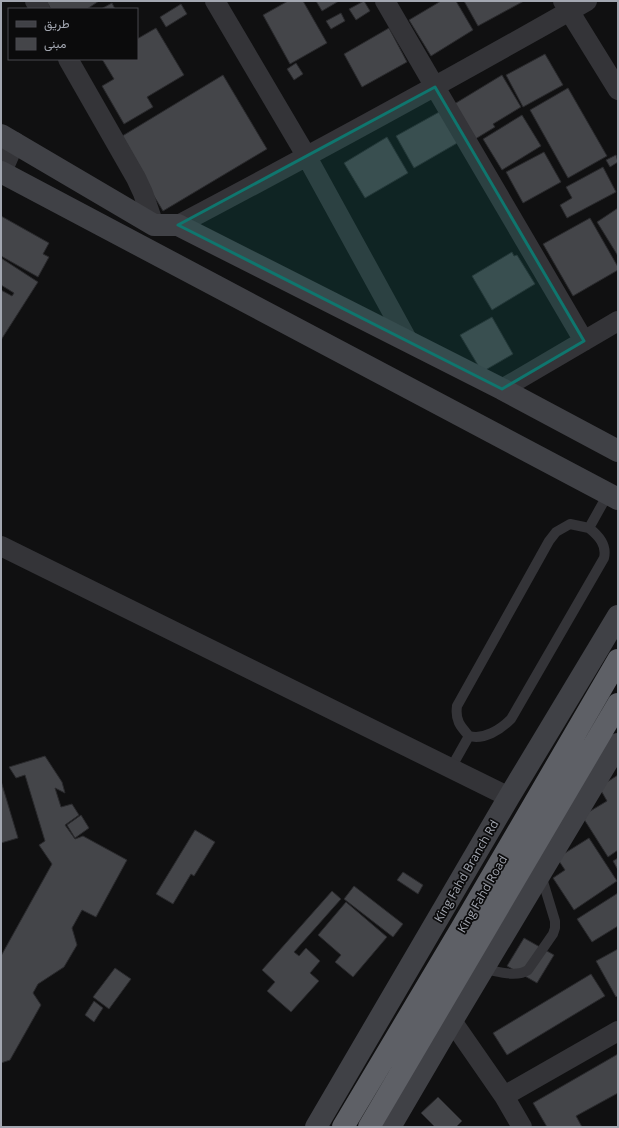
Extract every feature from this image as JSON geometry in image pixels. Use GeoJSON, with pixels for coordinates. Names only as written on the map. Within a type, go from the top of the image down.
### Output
{"type":"FeatureCollection","features":[{"type":"Feature","properties":{"kind":"highway","name":"King Fahd Road"},"geometry":{"type":"LineString","coordinates":[[343,1127],[461,929],[618,660]]}},
{"type":"Feature","properties":{"kind":"highway","name":"King Fahd Road"},"geometry":{"type":"LineString","coordinates":[[369,1127],[618,704]]}},
{"type":"Feature","properties":{"kind":"street"},"geometry":{"type":"LineString","coordinates":[[215,1],[307,157],[408,341]]}},
{"type":"Feature","properties":{"kind":"street"},"geometry":{"type":"LineString","coordinates":[[385,1],[584,341]]}},
{"type":"Feature","properties":{"kind":"street"},"geometry":{"type":"LineString","coordinates":[[178,225],[435,87],[566,6],[588,1]]}},
{"type":"Feature","properties":{"kind":"street"},"geometry":{"type":"LineString","coordinates":[[566,6],[618,90]]}},
{"type":"Feature","properties":{"kind":"street"},"geometry":{"type":"LineString","coordinates":[[69,60],[138,183],[154,225]]}},
{"type":"Feature","properties":{"kind":"street"},"geometry":{"type":"LineString","coordinates":[[613,496],[1,172],[8,138],[154,225],[178,225],[502,389],[618,451]]}},
{"type":"Feature","properties":{"kind":"street"},"geometry":{"type":"LineString","coordinates":[[502,389],[618,321]]}},
{"type":"Feature","properties":{"kind":"street"},"geometry":{"type":"LineString","coordinates":[[1,546],[509,797]]}},
{"type":"Feature","properties":{"kind":"street","name":"King Fahd Branch Rd"},"geometry":{"type":"LineString","coordinates":[[316,1127],[509,797],[618,616]]}},
{"type":"Feature","properties":{"kind":"street"},"geometry":{"type":"LineString","coordinates":[[390,1127],[618,744]]}},
{"type":"Feature","properties":{"kind":"street"},"geometry":{"type":"LineString","coordinates":[[452,1021],[504,1096],[522,1127]]}},
{"type":"Feature","properties":{"kind":"street"},"geometry":{"type":"LineString","coordinates":[[504,1096],[618,1031]]}},
{"type":"Feature","properties":{"kind":"lane"},"geometry":{"type":"LineString","coordinates":[[589,528],[613,496]]}},
{"type":"Feature","properties":{"kind":"lane"},"geometry":{"type":"LineString","coordinates":[[570,524],[589,528],[597,535],[604,545],[604,558],[519,706],[511,719],[502,727],[477,738],[468,736],[458,724],[456,715],[457,706],[549,542],[556,532],[570,524]]}},
{"type":"Feature","properties":{"kind":"lane"},"geometry":{"type":"LineString","coordinates":[[451,768],[468,736]]}},
{"type":"Feature","properties":{"kind":"lane"},"geometry":{"type":"LineString","coordinates":[[483,969],[517,974],[524,973],[528,970],[553,934],[555,921],[540,873]]}},
{"type":"Feature","properties":{"kind":"highlighted area"},"geometry":{"type":"Polygon","coordinates":[[[435,87],[584,341],[502,389],[178,225],[435,87]]]}},
{"type":"Feature","properties":{"kind":"building"},"geometry":{"type":"Polygon","coordinates":[[[46,1],[99,1],[88,8],[50,8],[46,1]]]}},
{"type":"Feature","properties":{"kind":"building"},"geometry":{"type":"Polygon","coordinates":[[[288,1],[303,1],[327,43],[290,64],[263,15],[288,1]]]}},
{"type":"Feature","properties":{"kind":"building"},"geometry":{"type":"Polygon","coordinates":[[[316,1],[339,1],[322,11],[316,1]]]}},
{"type":"Feature","properties":{"kind":"building"},"geometry":{"type":"Polygon","coordinates":[[[364,1],[370,11],[356,20],[349,9],[364,1]]]}},
{"type":"Feature","properties":{"kind":"building"},"geometry":{"type":"Polygon","coordinates":[[[441,1],[456,1],[473,30],[431,56],[409,20],[441,1]]]}},
{"type":"Feature","properties":{"kind":"building"},"geometry":{"type":"Polygon","coordinates":[[[464,1],[524,1],[478,26],[464,1]]]}},
{"type":"Feature","properties":{"kind":"building"},"geometry":{"type":"Polygon","coordinates":[[[112,3],[114,8],[103,8],[112,3]]]}},
{"type":"Feature","properties":{"kind":"building"},"geometry":{"type":"Polygon","coordinates":[[[181,4],[187,14],[166,27],[160,17],[181,4]]]}},
{"type":"Feature","properties":{"kind":"building"},"geometry":{"type":"Polygon","coordinates":[[[341,13],[345,21],[331,29],[326,21],[341,13]]]}},
{"type":"Feature","properties":{"kind":"building"},"geometry":{"type":"Polygon","coordinates":[[[156,28],[184,75],[147,97],[153,107],[124,124],[102,86],[114,79],[103,60],[138,60],[138,38],[156,28]]]}},
{"type":"Feature","properties":{"kind":"building"},"geometry":{"type":"Polygon","coordinates":[[[389,28],[407,62],[362,87],[344,54],[389,28]]]}},
{"type":"Feature","properties":{"kind":"building"},"geometry":{"type":"Polygon","coordinates":[[[545,54],[563,85],[523,107],[506,75],[545,54]]]}},
{"type":"Feature","properties":{"kind":"building"},"geometry":{"type":"Polygon","coordinates":[[[296,63],[303,74],[294,80],[287,69],[296,63]]]}},
{"type":"Feature","properties":{"kind":"building"},"geometry":{"type":"Polygon","coordinates":[[[223,75],[267,149],[163,211],[119,138],[223,75]]]}},
{"type":"Feature","properties":{"kind":"building"},"geometry":{"type":"Polygon","coordinates":[[[502,75],[521,107],[493,124],[495,127],[472,141],[451,106],[502,75]]]}},
{"type":"Feature","properties":{"kind":"building"},"geometry":{"type":"Polygon","coordinates":[[[568,88],[607,156],[568,178],[530,110],[568,88]]]}},
{"type":"Feature","properties":{"kind":"building"},"geometry":{"type":"Polygon","coordinates":[[[441,111],[459,142],[414,168],[396,136],[441,111]]]}},
{"type":"Feature","properties":{"kind":"building"},"geometry":{"type":"Polygon","coordinates":[[[522,115],[541,146],[502,170],[483,139],[522,115]]]}},
{"type":"Feature","properties":{"kind":"building"},"geometry":{"type":"Polygon","coordinates":[[[387,137],[408,173],[365,198],[344,163],[387,137]]]}},
{"type":"Feature","properties":{"kind":"building"},"geometry":{"type":"Polygon","coordinates":[[[544,152],[561,182],[523,203],[506,172],[544,152]]]}},
{"type":"Feature","properties":{"kind":"building"},"geometry":{"type":"Polygon","coordinates":[[[616,155],[618,162],[610,167],[606,160],[616,155]]]}},
{"type":"Feature","properties":{"kind":"building"},"geometry":{"type":"Polygon","coordinates":[[[603,167],[616,192],[567,218],[560,205],[572,198],[566,187],[603,167]]]}},
{"type":"Feature","properties":{"kind":"building"},"geometry":{"type":"Polygon","coordinates":[[[618,208],[618,256],[597,222],[618,208]]]}},
{"type":"Feature","properties":{"kind":"building"},"geometry":{"type":"Polygon","coordinates":[[[1,216],[49,243],[43,254],[49,257],[38,277],[1,256],[1,216]]]}},
{"type":"Feature","properties":{"kind":"building"},"geometry":{"type":"Polygon","coordinates":[[[590,218],[618,267],[618,270],[573,296],[543,244],[590,218]]]}},
{"type":"Feature","properties":{"kind":"building"},"geometry":{"type":"Polygon","coordinates":[[[512,252],[514,256],[517,255],[535,284],[492,310],[472,276],[512,252]]]}},
{"type":"Feature","properties":{"kind":"building"},"geometry":{"type":"Polygon","coordinates":[[[1,258],[38,282],[1,340],[1,290],[12,296],[14,293],[1,285],[1,258]]]}},
{"type":"Feature","properties":{"kind":"building"},"geometry":{"type":"Polygon","coordinates":[[[492,317],[513,354],[482,372],[460,335],[492,317]]]}},
{"type":"Feature","properties":{"kind":"building"},"geometry":{"type":"Polygon","coordinates":[[[45,756],[62,782],[65,793],[55,788],[61,807],[72,804],[79,815],[65,825],[75,839],[83,836],[127,860],[96,917],[82,910],[72,928],[77,945],[64,967],[38,984],[33,993],[41,1005],[10,1060],[1,1063],[1,956],[52,864],[39,845],[45,841],[25,775],[16,778],[9,767],[45,756]]]}},
{"type":"Feature","properties":{"kind":"building"},"geometry":{"type":"Polygon","coordinates":[[[618,775],[618,850],[608,857],[582,816],[607,801],[599,787],[618,775]]]}},
{"type":"Feature","properties":{"kind":"building"},"geometry":{"type":"Polygon","coordinates":[[[1,781],[18,838],[1,843],[1,781]]]}},
{"type":"Feature","properties":{"kind":"building"},"geometry":{"type":"Polygon","coordinates":[[[81,815],[89,828],[75,838],[67,825],[81,815]]]}},
{"type":"Feature","properties":{"kind":"building"},"geometry":{"type":"Polygon","coordinates":[[[195,830],[215,842],[194,876],[191,874],[173,904],[156,894],[195,830]]]}},
{"type":"Feature","properties":{"kind":"building"},"geometry":{"type":"Polygon","coordinates":[[[589,838],[617,881],[574,910],[553,878],[565,870],[557,858],[589,838]]]}},
{"type":"Feature","properties":{"kind":"building"},"geometry":{"type":"Polygon","coordinates":[[[618,858],[618,870],[613,861],[618,858]]]}},
{"type":"Feature","properties":{"kind":"building"},"geometry":{"type":"Polygon","coordinates":[[[403,872],[423,885],[418,894],[397,880],[403,872]]]}},
{"type":"Feature","properties":{"kind":"building"},"geometry":{"type":"Polygon","coordinates":[[[354,886],[403,924],[393,937],[344,899],[354,886]]]}},
{"type":"Feature","properties":{"kind":"building"},"geometry":{"type":"Polygon","coordinates":[[[332,891],[341,899],[294,952],[299,956],[306,948],[320,961],[310,973],[319,981],[291,1012],[267,991],[275,982],[262,970],[332,891]]]}},
{"type":"Feature","properties":{"kind":"building"},"geometry":{"type":"Polygon","coordinates":[[[618,893],[618,926],[592,942],[577,919],[618,893]]]}},
{"type":"Feature","properties":{"kind":"building"},"geometry":{"type":"Polygon","coordinates":[[[346,902],[387,937],[353,977],[335,962],[341,955],[318,935],[346,902]]]}},
{"type":"Feature","properties":{"kind":"building"},"geometry":{"type":"Polygon","coordinates":[[[524,938],[554,955],[537,983],[507,966],[524,938]]]}},
{"type":"Feature","properties":{"kind":"building"},"geometry":{"type":"Polygon","coordinates":[[[618,949],[618,995],[616,997],[596,961],[618,949]]]}},
{"type":"Feature","properties":{"kind":"building"},"geometry":{"type":"Polygon","coordinates":[[[115,968],[131,979],[109,1009],[93,997],[115,968]]]}},
{"type":"Feature","properties":{"kind":"building"},"geometry":{"type":"Polygon","coordinates":[[[591,974],[605,996],[507,1055],[493,1033],[591,974]]]}},
{"type":"Feature","properties":{"kind":"building"},"geometry":{"type":"Polygon","coordinates":[[[94,1001],[103,1008],[94,1022],[85,1015],[94,1001]]]}},
{"type":"Feature","properties":{"kind":"building"},"geometry":{"type":"Polygon","coordinates":[[[618,1054],[618,1093],[576,1116],[582,1127],[547,1127],[533,1103],[618,1054]]]}},
{"type":"Feature","properties":{"kind":"building"},"geometry":{"type":"Polygon","coordinates":[[[438,1097],[462,1121],[456,1127],[435,1127],[421,1113],[438,1097]]]}}]}
